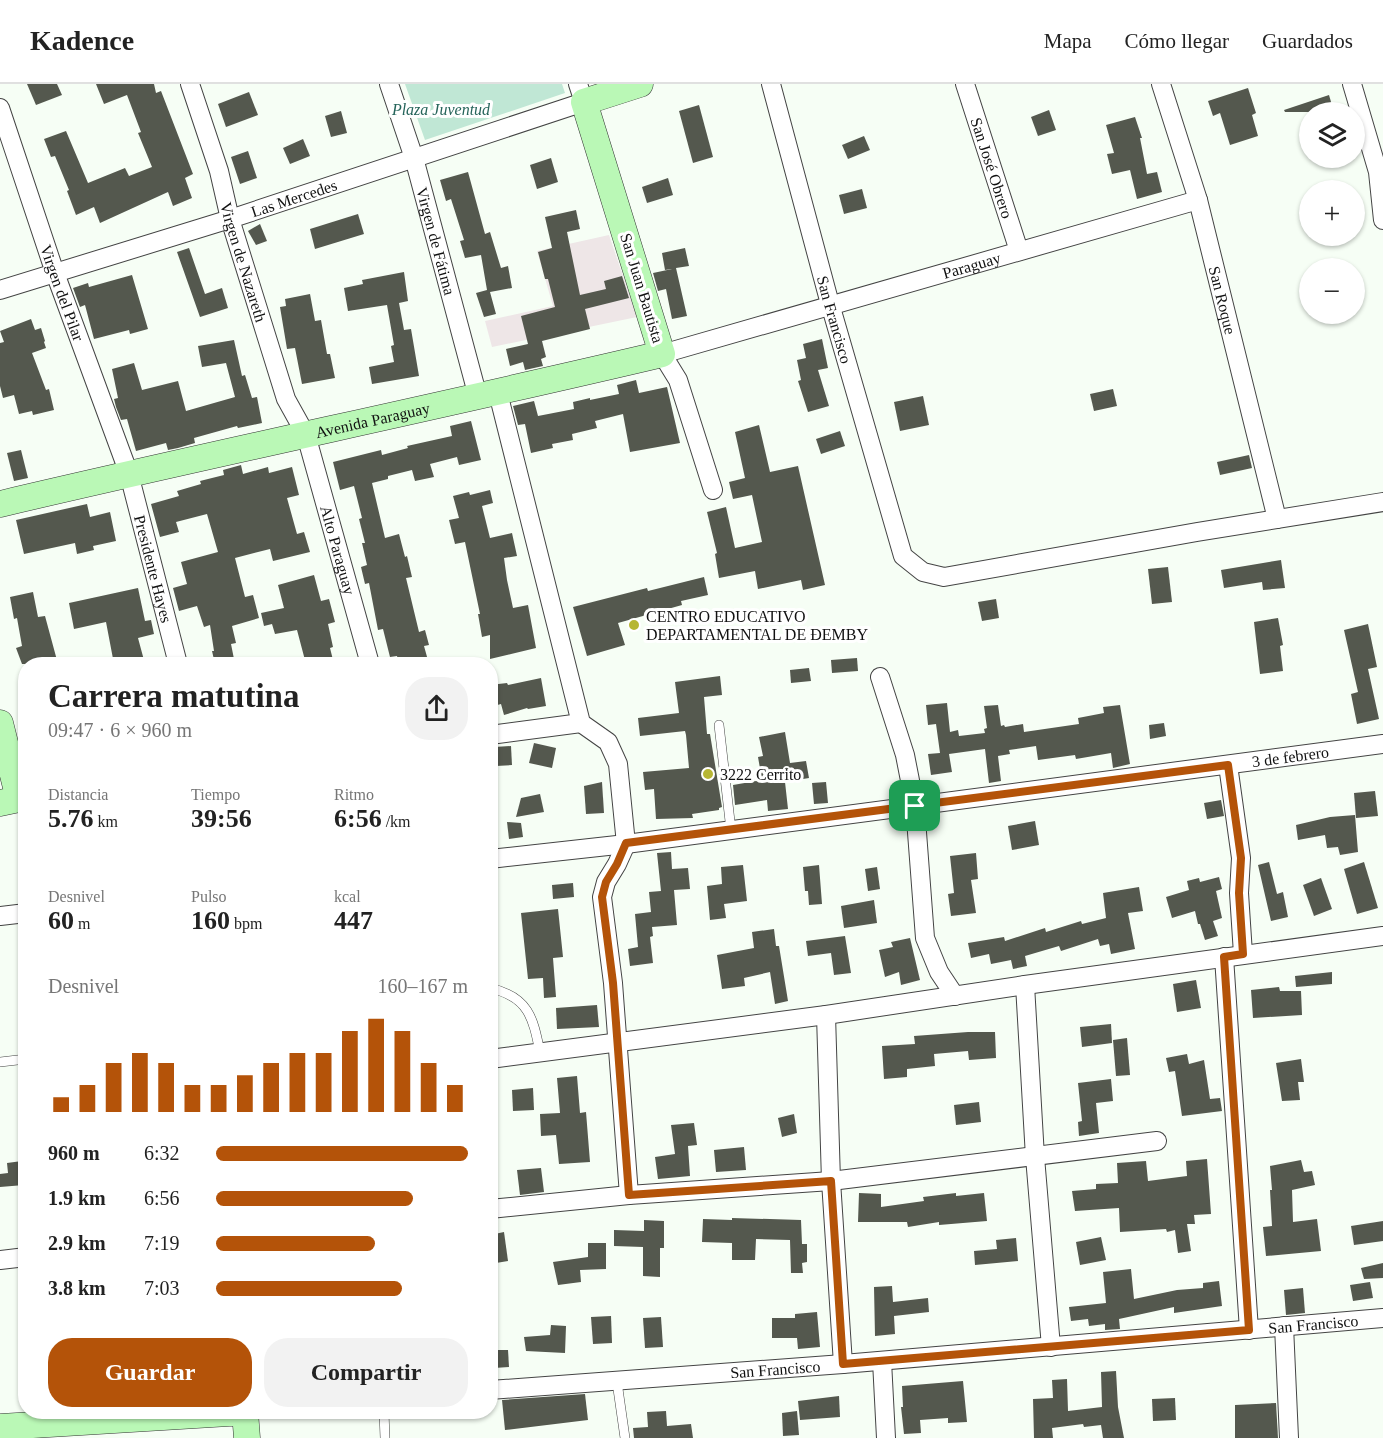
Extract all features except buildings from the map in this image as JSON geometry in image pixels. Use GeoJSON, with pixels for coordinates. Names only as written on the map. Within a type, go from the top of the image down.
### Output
{"type":"FeatureCollection","features":[{"type":"Feature","properties":{"kind":"street","name":"Virgen de Nazareth"},"geometry":{"type":"LineString","coordinates":[[190,84],[219,171],[230,219],[286,399],[306,435]]}},
{"type":"Feature","properties":{"kind":"street","name":"Virgen de Fátima"},"geometry":{"type":"LineString","coordinates":[[389,84],[488,395],[581,723]]}},
{"type":"Feature","properties":{"kind":"street"},"geometry":{"type":"LineString","coordinates":[[581,93],[640,84]]}},
{"type":"Feature","properties":{"kind":"street","name":"San Francisco"},"geometry":{"type":"LineString","coordinates":[[771,84],[830,304],[903,556],[923,572],[944,578],[1276,519]]}},
{"type":"Feature","properties":{"kind":"street","name":"San José Obrero"},"geometry":{"type":"LineString","coordinates":[[965,84],[1019,252]]}},
{"type":"Feature","properties":{"kind":"street","name":"San Roque"},"geometry":{"type":"LineString","coordinates":[[1161,84],[1198,200],[1276,519]]}},
{"type":"Feature","properties":{"kind":"street"},"geometry":{"type":"LineString","coordinates":[[1352,84],[1378,172],[1383,198],[1383,220]]}},
{"type":"Feature","properties":{"kind":"street","name":"Las Mercedes"},"geometry":{"type":"LineString","coordinates":[[0,290],[230,219],[414,158],[581,93]]}},
{"type":"Feature","properties":{"kind":"street","name":"San Juan Bautista"},"geometry":{"type":"LineString","coordinates":[[581,93],[662,354],[678,380],[713,490]]}},
{"type":"Feature","properties":{"kind":"street","name":"Virgen del Pilar"},"geometry":{"type":"LineString","coordinates":[[0,108],[55,273],[129,474]]}},
{"type":"Feature","properties":{"kind":"street","name":"Paraguay"},"geometry":{"type":"LineString","coordinates":[[745,331],[830,304],[1198,200]]}},
{"type":"Feature","properties":{"kind":"street","name":"Avenida Paraguay"},"geometry":{"type":"LineString","coordinates":[[0,504],[488,395],[662,354],[745,331]]}},
{"type":"Feature","properties":{"kind":"street","name":"Alto Paraguay"},"geometry":{"type":"LineString","coordinates":[[306,435],[368,657]]}},
{"type":"Feature","properties":{"kind":"street","name":"Presidente Hayes"},"geometry":{"type":"LineString","coordinates":[[129,474],[176,657]]}},
{"type":"Feature","properties":{"kind":"street"},"geometry":{"type":"LineString","coordinates":[[1276,519],[1383,502]]}},
{"type":"Feature","properties":{"kind":"street"},"geometry":{"type":"LineString","coordinates":[[880,677],[905,755],[915,806],[925,938],[939,972],[955,996]]}},
{"type":"Feature","properties":{"kind":"street"},"geometry":{"type":"LineString","coordinates":[[0,723],[15,800]]}},
{"type":"Feature","properties":{"kind":"street"},"geometry":{"type":"LineString","coordinates":[[498,734],[581,723],[608,742],[618,764],[626,843],[606,882],[602,897],[617,1042],[629,1195]]}},
{"type":"Feature","properties":{"kind":"street","name":"3 de febrero"},"geometry":{"type":"LineString","coordinates":[[498,858],[731,830],[1383,744]]}},
{"type":"Feature","properties":{"kind":"street"},"geometry":{"type":"LineString","coordinates":[[1228,765],[1241,858],[1234,956],[1249,1330]]}},
{"type":"Feature","properties":{"kind":"street"},"geometry":{"type":"LineString","coordinates":[[0,916],[18,914]]}},
{"type":"Feature","properties":{"kind":"street"},"geometry":{"type":"LineString","coordinates":[[498,1058],[826,1015],[1383,936]]}},
{"type":"Feature","properties":{"kind":"street"},"geometry":{"type":"LineString","coordinates":[[1025,985],[1035,1156],[1051,1347]]}},
{"type":"Feature","properties":{"kind":"street"},"geometry":{"type":"LineString","coordinates":[[826,1015],[831,1181],[843,1364]]}},
{"type":"Feature","properties":{"kind":"street"},"geometry":{"type":"LineString","coordinates":[[498,1208],[629,1195],[831,1181],[1157,1141]]}},
{"type":"Feature","properties":{"kind":"street"},"geometry":{"type":"LineString","coordinates":[[0,1260],[18,1258]]}},
{"type":"Feature","properties":{"kind":"street","name":"San Francisco"},"geometry":{"type":"LineString","coordinates":[[498,1389],[882,1361],[1383,1318]]}},
{"type":"Feature","properties":{"kind":"street"},"geometry":{"type":"LineString","coordinates":[[1284,1326],[1289,1438]]}},
{"type":"Feature","properties":{"kind":"street"},"geometry":{"type":"LineString","coordinates":[[882,1361],[886,1438]]}},
{"type":"Feature","properties":{"kind":"street"},"geometry":{"type":"LineString","coordinates":[[0,1427],[68,1431],[181,1419]]}},
{"type":"Feature","properties":{"kind":"street"},"geometry":{"type":"LineString","coordinates":[[247,1419],[248,1438]]}},
{"type":"Feature","properties":{"kind":"lane"},"geometry":{"type":"LineString","coordinates":[[719,725],[731,830]]}},
{"type":"Feature","properties":{"kind":"lane"},"geometry":{"type":"LineString","coordinates":[[498,991],[523,1003],[533,1019],[540,1053]]}},
{"type":"Feature","properties":{"kind":"lane"},"geometry":{"type":"LineString","coordinates":[[0,1062],[18,1060]]}},
{"type":"Feature","properties":{"kind":"lane"},"geometry":{"type":"LineString","coordinates":[[617,1382],[625,1438]]}},
{"type":"Feature","properties":{"kind":"lane"},"geometry":{"type":"LineString","coordinates":[[384,1419],[385,1438]]}},
{"type":"Feature","properties":{"kind":"shaded area"},"geometry":{"type":"Polygon","coordinates":[[[609,235],[637,317],[492,347],[485,321],[553,306],[537,251],[609,235]]]}},
{"type":"Feature","properties":{"kind":"green space","name":"Plaza Juventud"},"geometry":{"type":"Polygon","coordinates":[[[405,84],[562,84],[565,93],[425,140],[405,84]]]}},
{"type":"Feature","properties":{"kind":"place","name":"CENTRO EDUCATIVO DEPARTAMENTAL DE ÐEMBY"},"geometry":{"type":"Point","coordinates":[634,625]}},
{"type":"Feature","properties":{"kind":"place","name":"3222 Cerrito"},"geometry":{"type":"Point","coordinates":[708,774]}},
{"type":"Feature","properties":{"kind":"route"},"geometry":{"type":"LineString","coordinates":[[1228,765],[1241,858],[1239,893],[1243,954],[1224,957],[1249,1330],[843,1364],[831,1181],[629,1195],[613,983],[602,897],[606,882],[626,843],[915,806],[1228,765]]}}]}
